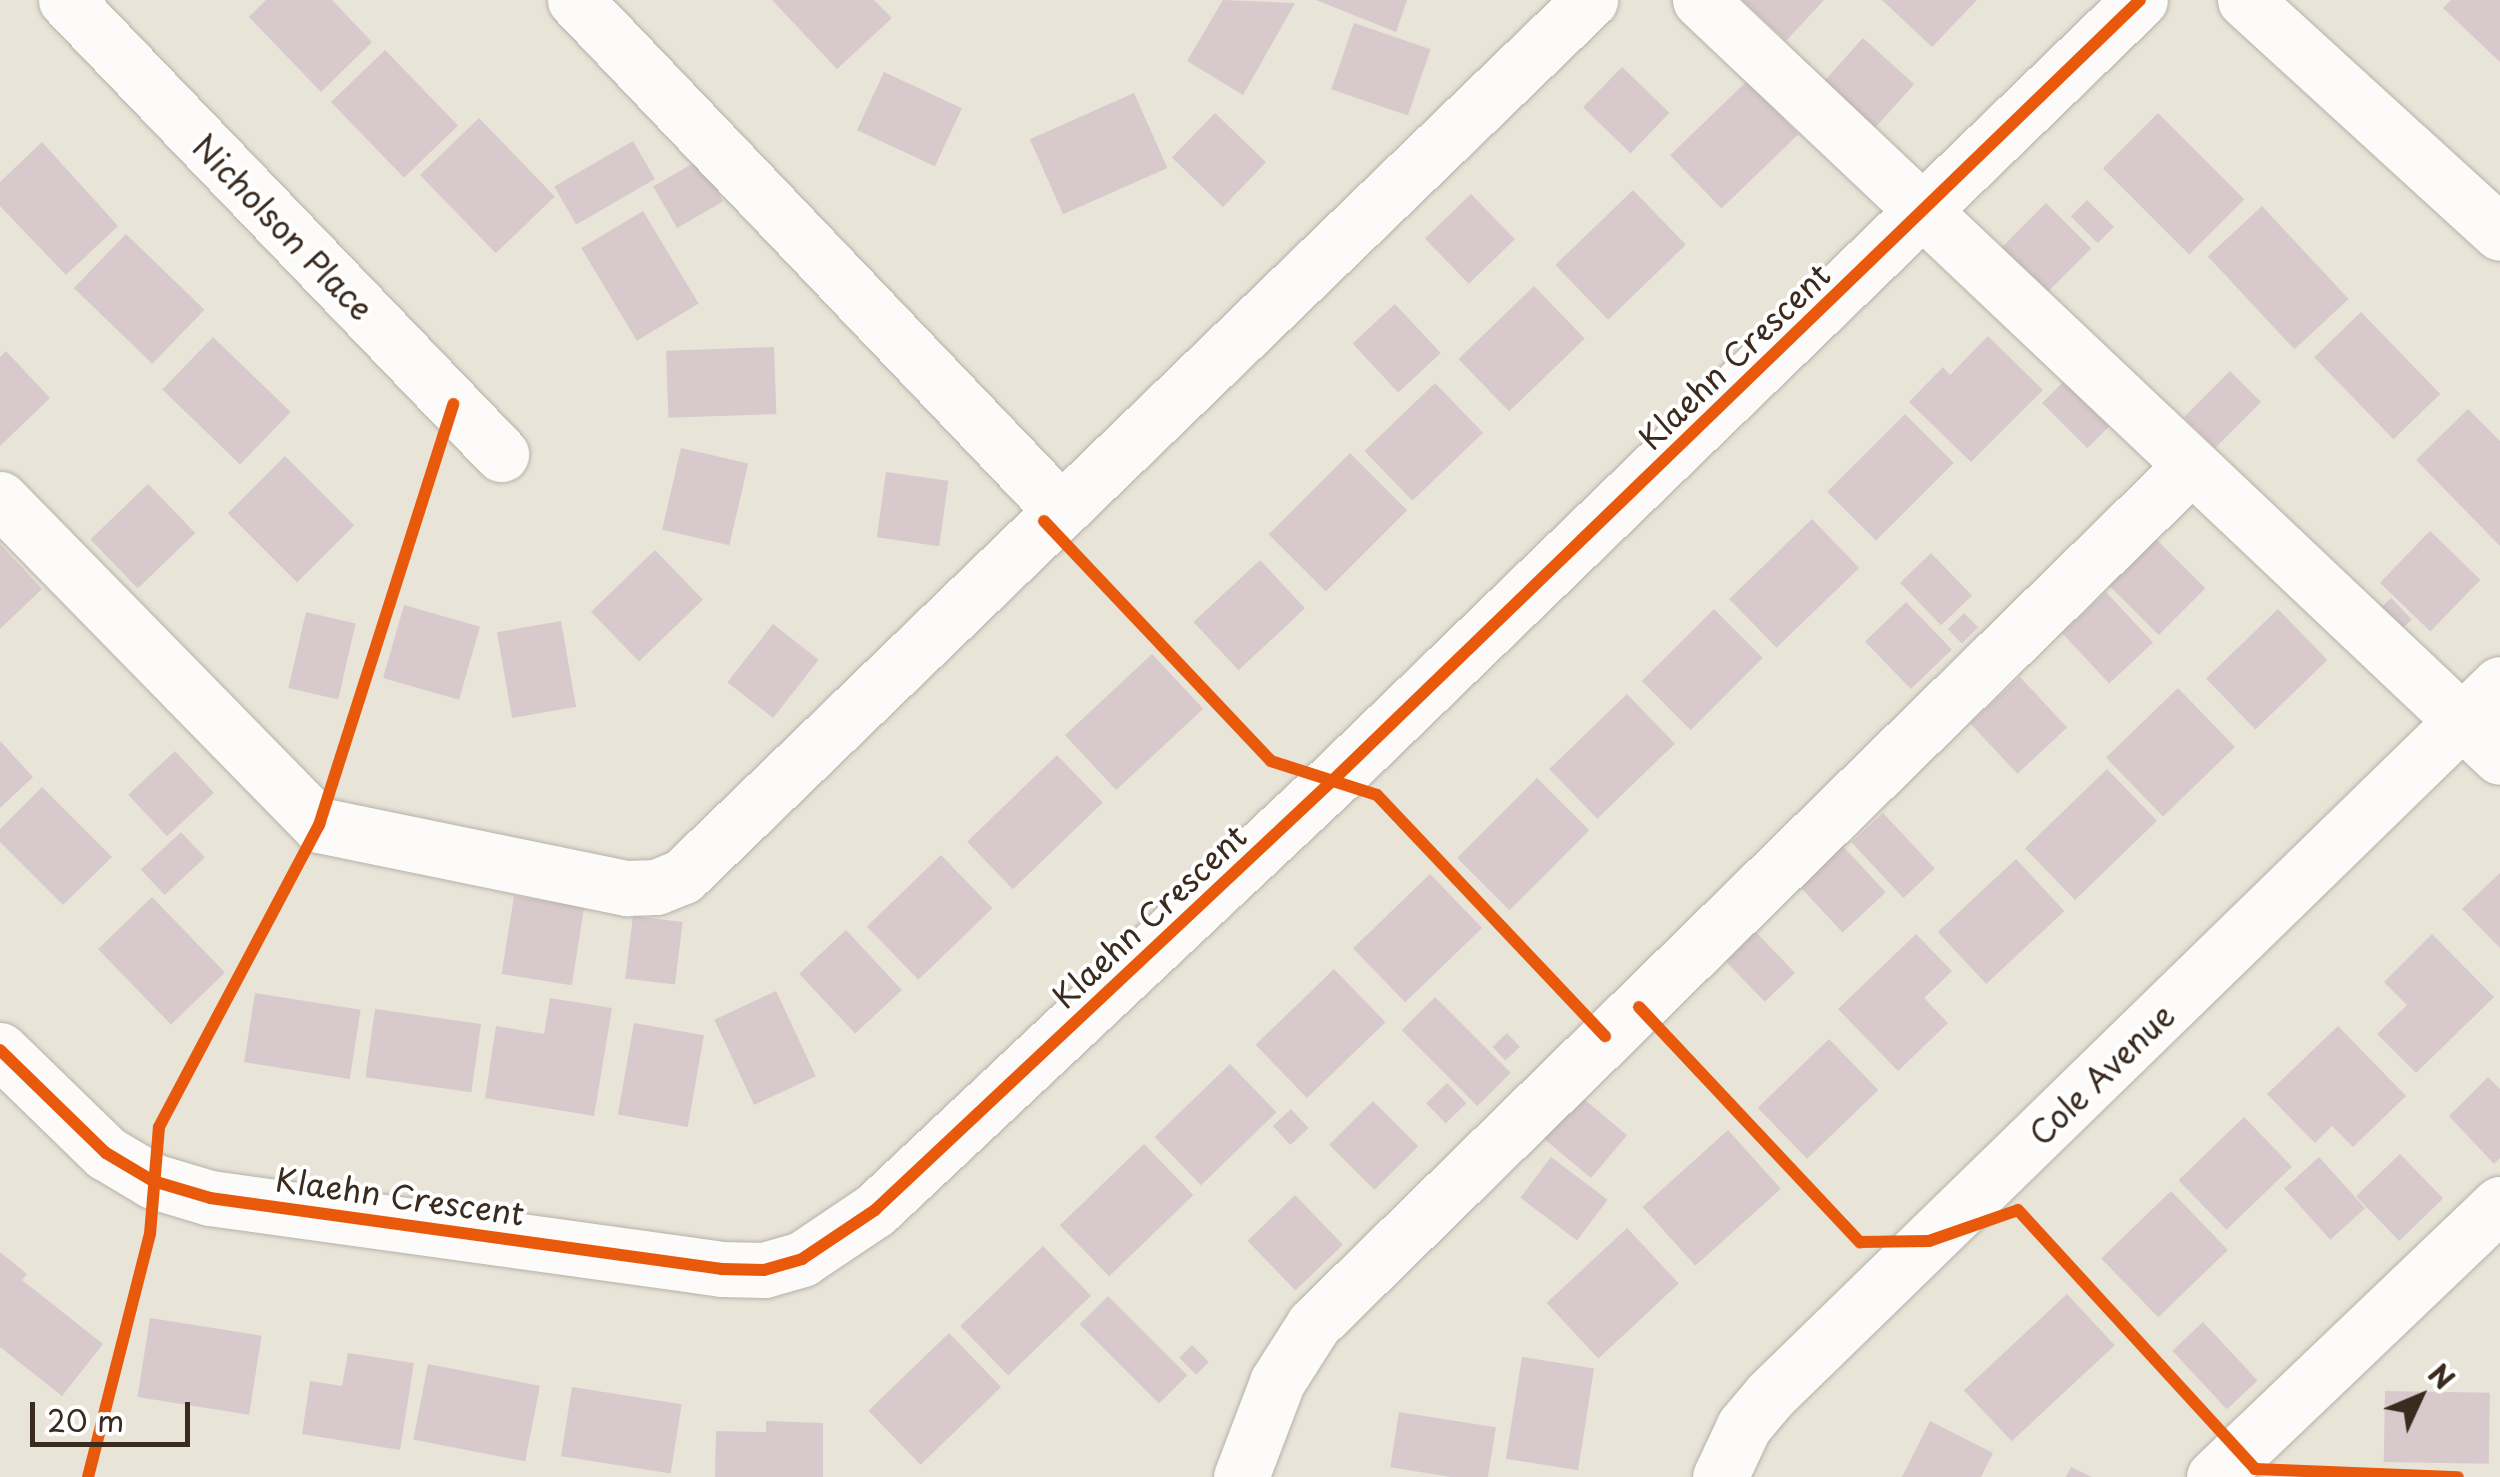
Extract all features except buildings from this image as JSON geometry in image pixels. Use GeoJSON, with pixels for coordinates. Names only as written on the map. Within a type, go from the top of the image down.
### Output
{"type":"FeatureCollection","features":[{"type":"Feature","properties":{"kind":"street","name":"Nicholson Place"},"geometry":{"type":"LineString","coordinates":[[66,0],[501,454]]}},
{"type":"Feature","properties":{"kind":"street"},"geometry":{"type":"LineString","coordinates":[[575,0],[1058,507]]}},
{"type":"Feature","properties":{"kind":"street"},"geometry":{"type":"LineString","coordinates":[[0,499],[319,824],[627,888],[684,876],[1058,507],[1590,0]]}},
{"type":"Feature","properties":{"kind":"street"},"geometry":{"type":"LineString","coordinates":[[1700,0],[2192,466],[2488,720]]}},
{"type":"Feature","properties":{"kind":"street","name":"Klaehn Crescent"},"geometry":{"type":"LineString","coordinates":[[0,1050],[106,1154],[153,1181],[210,1198],[722,1269],[764,1270],[802,1259],[889,1197],[1922,214],[2140,0]]}},
{"type":"Feature","properties":{"kind":"street"},"geometry":{"type":"LineString","coordinates":[[2246,0],[2500,233]]}},
{"type":"Feature","properties":{"kind":"street"},"geometry":{"type":"LineString","coordinates":[[1242,1477],[1277,1382],[1314,1324],[2192,466]]}},
{"type":"Feature","properties":{"kind":"street","name":"Cole Avenue"},"geometry":{"type":"LineString","coordinates":[[1720,1477],[1744,1426],[1769,1396],[2488,720]]}},
{"type":"Feature","properties":{"kind":"street"},"geometry":{"type":"LineString","coordinates":[[2214,1477],[2500,1204]]}},
{"type":"Feature","properties":{"kind":"cycle path"},"geometry":{"type":"LineString","coordinates":[[0,1050],[106,1153],[153,1181],[210,1198],[722,1269],[764,1270],[802,1259],[875,1210],[1331,782],[2140,0]]}},
{"type":"Feature","properties":{"kind":"cycle path"},"geometry":{"type":"LineString","coordinates":[[88,1477],[150,1234],[159,1127],[319,825],[453,404]]}},
{"type":"Feature","properties":{"kind":"cycle path"},"geometry":{"type":"LineString","coordinates":[[1044,521],[1271,761],[1377,795],[1605,1036]]}},
{"type":"Feature","properties":{"kind":"cycle path"},"geometry":{"type":"LineString","coordinates":[[1639,1007],[1860,1242],[1929,1241],[2018,1210],[2255,1469],[2458,1477]]}}]}
